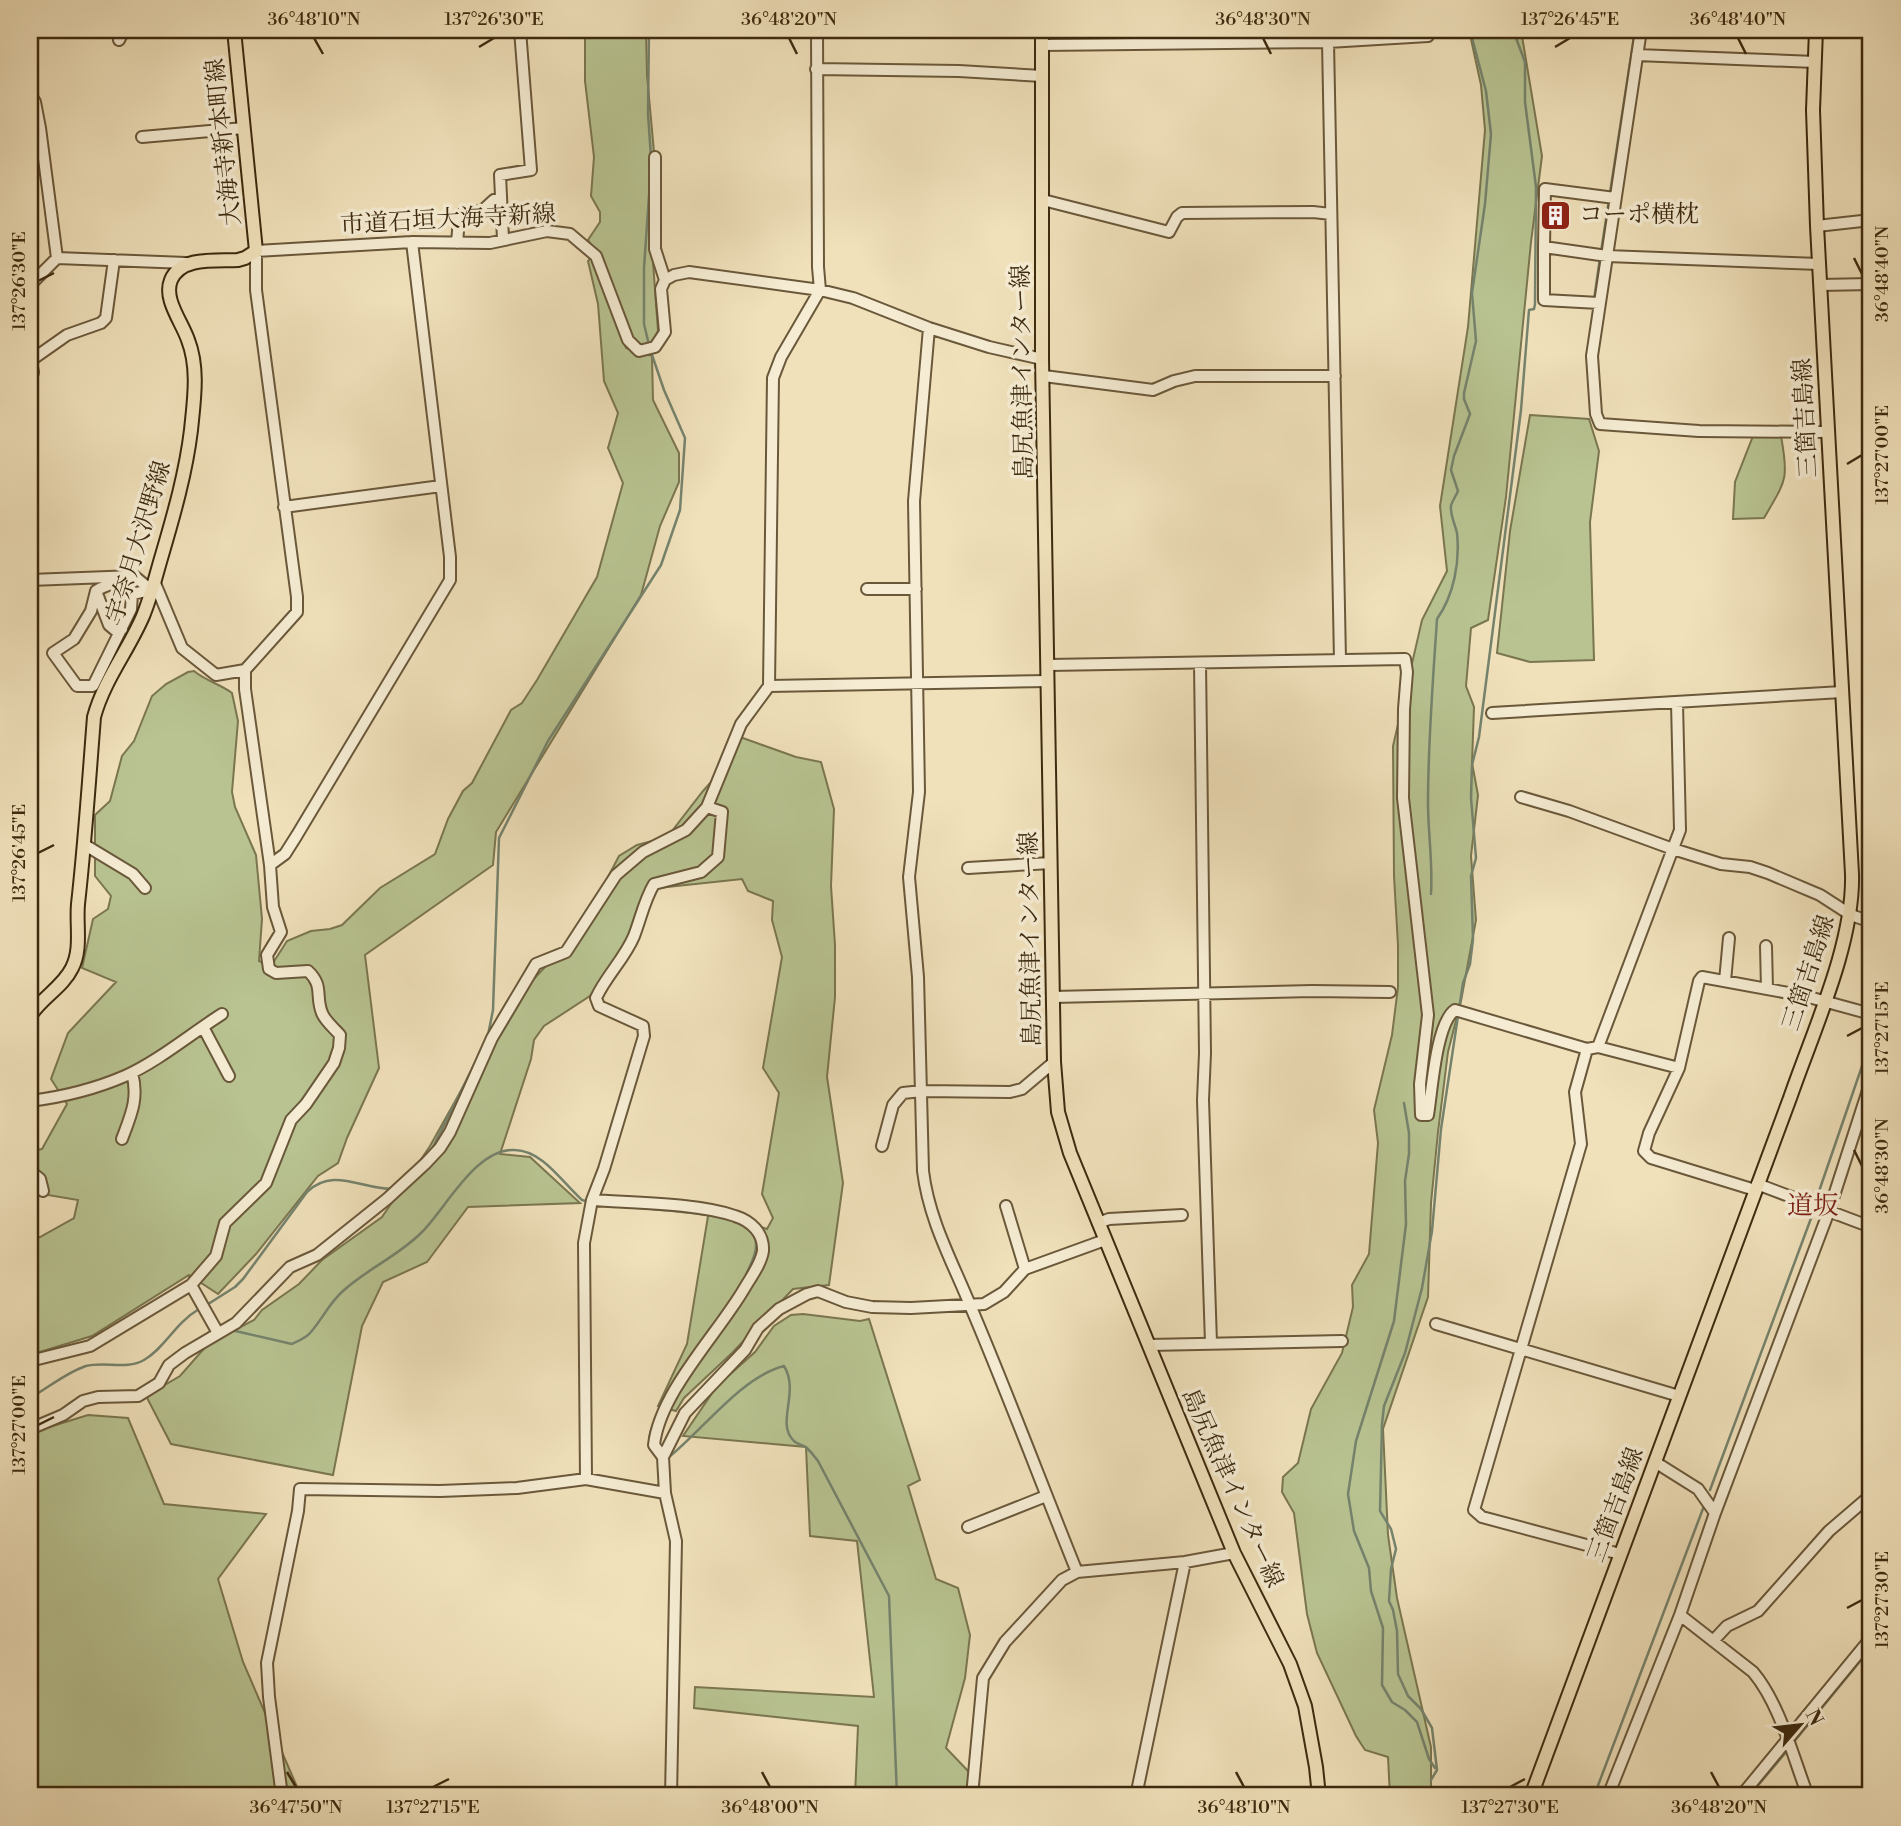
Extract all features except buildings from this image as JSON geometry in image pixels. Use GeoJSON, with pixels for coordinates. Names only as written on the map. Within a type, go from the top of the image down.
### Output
{"type":"FeatureCollection","features":[{"type":"Feature","properties":{"kind":"main road","name":"大海寺新本町線"},"geometry":{"type":"LineString","coordinates":[[234,30],[256,251]]}},
{"type":"Feature","properties":{"kind":"main road","name":"島尻魚津インター線"},"geometry":{"type":"LineString","coordinates":[[1042,30],[1042,359],[1054,1062],[1057,1104],[1062,1129],[1098,1223],[1234,1553],[1290,1664],[1301,1695],[1316,1766],[1319,1796]]}},
{"type":"Feature","properties":{"kind":"main road","name":"三箇吉島線"},"geometry":{"type":"LineString","coordinates":[[1531,1796],[1824,1000],[1851,915],[1852,874],[1816,226],[1813,110],[1816,30]]}},
{"type":"Feature","properties":{"kind":"main road"},"geometry":{"type":"LineString","coordinates":[[186,263],[238,260],[256,251]]}},
{"type":"Feature","properties":{"kind":"main road","name":"宇奈月大沢野線"},"geometry":{"type":"LineString","coordinates":[[30,1016],[67,976],[76,958],[94,717],[100,697],[138,626],[153,586],[185,467],[192,419],[195,368],[189,342],[168,291],[174,273],[186,263]]}},
{"type":"Feature","properties":{"kind":"street"},"geometry":{"type":"LineString","coordinates":[[503,239],[500,175],[531,170],[520,30]]}},
{"type":"Feature","properties":{"kind":"street"},"geometry":{"type":"LineString","coordinates":[[30,1429],[63,1415],[83,1401],[98,1397],[138,1396],[159,1383],[169,1365],[236,1323],[290,1267],[317,1255],[387,1199],[440,1148],[461,1111],[492,1038],[536,964],[566,952],[616,875],[643,852],[686,830],[707,807],[741,724],[769,686],[773,378],[781,357],[820,290],[817,30]]}},
{"type":"Feature","properties":{"kind":"street"},"geometry":{"type":"LineString","coordinates":[[1641,30],[1595,303],[1591,356],[1596,414],[1600,424],[1699,431],[1828,432]]}},
{"type":"Feature","properties":{"kind":"street"},"geometry":{"type":"LineString","coordinates":[[1042,45],[1328,42],[1428,36]]}},
{"type":"Feature","properties":{"kind":"street"},"geometry":{"type":"LineString","coordinates":[[1328,42],[1340,660]]}},
{"type":"Feature","properties":{"kind":"street"},"geometry":{"type":"LineString","coordinates":[[1637,55],[1815,62]]}},
{"type":"Feature","properties":{"kind":"street"},"geometry":{"type":"LineString","coordinates":[[817,69],[959,71],[1042,76]]}},
{"type":"Feature","properties":{"kind":"street"},"geometry":{"type":"LineString","coordinates":[[30,94],[35,102],[40,128],[57,258]]}},
{"type":"Feature","properties":{"kind":"street"},"geometry":{"type":"LineString","coordinates":[[142,137],[244,128]]}},
{"type":"Feature","properties":{"kind":"street"},"geometry":{"type":"LineString","coordinates":[[655,157],[655,249],[665,280],[690,272],[820,290],[853,298],[929,328],[989,347],[1042,359]]}},
{"type":"Feature","properties":{"kind":"street"},"geometry":{"type":"LineString","coordinates":[[1595,303],[1544,300],[1545,189],[1612,198]]}},
{"type":"Feature","properties":{"kind":"street"},"geometry":{"type":"LineString","coordinates":[[457,243],[459,219],[462,214],[482,211],[494,200],[500,199]]}},
{"type":"Feature","properties":{"kind":"street"},"geometry":{"type":"LineString","coordinates":[[1043,200],[1170,232],[1182,213],[1331,214]]}},
{"type":"Feature","properties":{"kind":"street"},"geometry":{"type":"LineString","coordinates":[[1816,226],[1871,220]]}},
{"type":"Feature","properties":{"kind":"street","name":"市道石垣大海寺新線"},"geometry":{"type":"LineString","coordinates":[[256,251],[412,242],[490,243],[547,231],[570,234],[596,256],[628,340],[639,351],[654,347],[665,332],[661,289],[665,280]]}},
{"type":"Feature","properties":{"kind":"street"},"geometry":{"type":"LineString","coordinates":[[270,865],[285,854],[291,845],[450,580],[450,557],[412,242]]}},
{"type":"Feature","properties":{"kind":"street"},"geometry":{"type":"LineString","coordinates":[[1544,247],[1604,255],[1819,264]]}},
{"type":"Feature","properties":{"kind":"street"},"geometry":{"type":"LineString","coordinates":[[30,580],[134,576],[153,586],[182,648],[216,675],[245,670],[297,612],[256,290],[256,251]]}},
{"type":"Feature","properties":{"kind":"street"},"geometry":{"type":"LineString","coordinates":[[30,285],[57,258],[186,263]]}},
{"type":"Feature","properties":{"kind":"street"},"geometry":{"type":"LineString","coordinates":[[30,384],[33,372],[30,361],[67,335],[101,323],[106,318],[114,260]]}},
{"type":"Feature","properties":{"kind":"street"},"geometry":{"type":"LineString","coordinates":[[1820,285],[1871,284]]}},
{"type":"Feature","properties":{"kind":"street"},"geometry":{"type":"LineString","coordinates":[[929,328],[914,502],[919,792],[909,877],[918,977],[921,1144],[926,1199],[1077,1572]]}},
{"type":"Feature","properties":{"kind":"street"},"geometry":{"type":"LineString","coordinates":[[1044,376],[1153,390],[1195,376],[1335,376]]}},
{"type":"Feature","properties":{"kind":"street"},"geometry":{"type":"LineString","coordinates":[[284,507],[441,486]]}},
{"type":"Feature","properties":{"kind":"street"},"geometry":{"type":"LineString","coordinates":[[117,584],[125,586],[132,594],[131,609],[93,685],[77,686],[52,653],[74,639],[91,611],[96,591],[117,584]]}},
{"type":"Feature","properties":{"kind":"street"},"geometry":{"type":"LineString","coordinates":[[132,594],[153,586]]}},
{"type":"Feature","properties":{"kind":"street"},"geometry":{"type":"LineString","coordinates":[[867,589],[916,589]]}},
{"type":"Feature","properties":{"kind":"street"},"geometry":{"type":"LineString","coordinates":[[96,591],[109,625],[115,630],[122,629]]}},
{"type":"Feature","properties":{"kind":"street"},"geometry":{"type":"LineString","coordinates":[[1049,665],[1405,659],[1404,798],[1428,1015],[1420,1084],[1421,1115],[1428,1115],[1430,1087],[1438,1050],[1449,1014],[1455,1010],[1593,1048],[1679,1068]]}},
{"type":"Feature","properties":{"kind":"street"},"geometry":{"type":"LineString","coordinates":[[1200,663],[1203,1100],[1211,1343]]}},
{"type":"Feature","properties":{"kind":"street"},"geometry":{"type":"LineString","coordinates":[[30,1361],[90,1346],[191,1285],[216,1256],[225,1223],[266,1183],[291,1120],[306,1104],[334,1063],[339,1048],[340,1035],[322,1013],[320,991],[314,977],[308,971],[276,973],[269,969],[267,956],[281,932],[273,907],[270,865],[244,689],[245,670]]}},
{"type":"Feature","properties":{"kind":"street"},"geometry":{"type":"LineString","coordinates":[[769,686],[1048,681]]}},
{"type":"Feature","properties":{"kind":"street"},"geometry":{"type":"LineString","coordinates":[[1492,713],[1842,692]]}},
{"type":"Feature","properties":{"kind":"street"},"geometry":{"type":"LineString","coordinates":[[1620,1555],[1482,1517],[1474,1510],[1581,1144],[1574,1091],[1680,830],[1677,703]]}},
{"type":"Feature","properties":{"kind":"street"},"geometry":{"type":"LineString","coordinates":[[1521,797],[1721,864],[1750,867],[1768,873],[1820,895],[1851,915],[1871,922]]}},
{"type":"Feature","properties":{"kind":"street"},"geometry":{"type":"LineString","coordinates":[[586,1479],[584,1243],[592,1200],[644,1036],[643,1026],[599,1006],[596,998],[602,983],[633,938],[646,898],[654,884],[701,872],[718,857],[722,812],[707,807]]}},
{"type":"Feature","properties":{"kind":"street"},"geometry":{"type":"LineString","coordinates":[[85,845],[133,874],[145,888]]}},
{"type":"Feature","properties":{"kind":"street"},"geometry":{"type":"LineString","coordinates":[[968,868],[1051,863]]}},
{"type":"Feature","properties":{"kind":"street"},"geometry":{"type":"LineString","coordinates":[[1725,981],[1729,937]]}},
{"type":"Feature","properties":{"kind":"street"},"geometry":{"type":"LineString","coordinates":[[1766,946],[1767,989]]}},
{"type":"Feature","properties":{"kind":"street"},"geometry":{"type":"LineString","coordinates":[[1871,1014],[1824,1000],[1702,977],[1679,1068],[1649,1133],[1644,1151],[1651,1158],[1756,1187],[1871,1227]]}},
{"type":"Feature","properties":{"kind":"street"},"geometry":{"type":"LineString","coordinates":[[1053,997],[1312,991],[1390,992]]}},
{"type":"Feature","properties":{"kind":"street"},"geometry":{"type":"LineString","coordinates":[[30,1101],[99,1086],[132,1073],[222,1014]]}},
{"type":"Feature","properties":{"kind":"street"},"geometry":{"type":"LineString","coordinates":[[203,1027],[229,1076]]}},
{"type":"Feature","properties":{"kind":"street"},"geometry":{"type":"LineString","coordinates":[[882,1146],[893,1105],[903,1093],[1010,1092],[1023,1089],[1054,1062]]}},
{"type":"Feature","properties":{"kind":"street"},"geometry":{"type":"LineString","coordinates":[[122,1139],[132,1111],[136,1088],[132,1073]]}},
{"type":"Feature","properties":{"kind":"street"},"geometry":{"type":"LineString","coordinates":[[1608,1796],[1680,1615],[1871,1081]]}},
{"type":"Feature","properties":{"kind":"street"},"geometry":{"type":"LineString","coordinates":[[30,1171],[40,1179],[43,1191]]}},
{"type":"Feature","properties":{"kind":"street"},"geometry":{"type":"LineString","coordinates":[[592,1200],[701,1209],[735,1216],[750,1222],[762,1241],[760,1263],[731,1311],[672,1393],[655,1432],[654,1445],[663,1457]]}},
{"type":"Feature","properties":{"kind":"street"},"geometry":{"type":"LineString","coordinates":[[1006,1206],[1025,1269]]}},
{"type":"Feature","properties":{"kind":"street"},"geometry":{"type":"LineString","coordinates":[[1098,1223],[1110,1219],[1182,1214]]}},
{"type":"Feature","properties":{"kind":"street"},"geometry":{"type":"LineString","coordinates":[[671,1796],[676,1541],[664,1493],[663,1457],[685,1413],[745,1350],[758,1328],[779,1309],[807,1294],[818,1291],[846,1302],[872,1307],[984,1304],[1004,1292],[1025,1269],[1105,1240]]}},
{"type":"Feature","properties":{"kind":"street"},"geometry":{"type":"LineString","coordinates":[[191,1285],[218,1333]]}},
{"type":"Feature","properties":{"kind":"street"},"geometry":{"type":"LineString","coordinates":[[1436,1324],[1679,1396]]}},
{"type":"Feature","properties":{"kind":"street"},"geometry":{"type":"LineString","coordinates":[[1149,1345],[1342,1340]]}},
{"type":"Feature","properties":{"kind":"street"},"geometry":{"type":"LineString","coordinates":[[1655,1462],[1698,1489],[1715,1513]]}},
{"type":"Feature","properties":{"kind":"street"},"geometry":{"type":"LineString","coordinates":[[282,1796],[267,1663],[298,1511],[300,1489],[478,1489],[556,1484],[586,1479],[664,1493]]}},
{"type":"Feature","properties":{"kind":"street"},"geometry":{"type":"LineString","coordinates":[[1713,1641],[1727,1626],[1758,1611],[1829,1531],[1871,1495]]}},
{"type":"Feature","properties":{"kind":"street"},"geometry":{"type":"LineString","coordinates":[[968,1527],[1046,1496]]}},
{"type":"Feature","properties":{"kind":"street"},"geometry":{"type":"LineString","coordinates":[[972,1796],[983,1678],[1005,1642],[1062,1580],[1077,1572],[1185,1563],[1234,1553]]}},
{"type":"Feature","properties":{"kind":"street"},"geometry":{"type":"LineString","coordinates":[[1136,1796],[1185,1563]]}},
{"type":"Feature","properties":{"kind":"street"},"geometry":{"type":"LineString","coordinates":[[1680,1615],[1753,1672],[1763,1683],[1808,1796]]}},
{"type":"Feature","properties":{"kind":"street"},"geometry":{"type":"LineString","coordinates":[[1741,1796],[1871,1638]]}},
{"type":"Feature","properties":{"kind":"green space"},"geometry":{"type":"Polygon","coordinates":[[[585,30],[646,30],[654,152],[652,248],[658,331],[651,345],[640,349],[631,339],[604,263],[588,240],[600,222],[600,212],[591,196],[594,157],[585,81],[585,30]]]}},
{"type":"Feature","properties":{"kind":"green space"},"geometry":{"type":"Polygon","coordinates":[[[1469,30],[1521,30],[1542,156],[1506,497],[1488,620],[1471,628],[1466,686],[1474,707],[1472,763],[1478,795],[1471,856],[1476,920],[1461,1001],[1448,1052],[1431,1203],[1428,1297],[1383,1429],[1388,1535],[1397,1598],[1431,1747],[1431,1796],[1390,1796],[1388,1757],[1365,1750],[1317,1653],[1307,1614],[1294,1513],[1282,1492],[1283,1477],[1298,1463],[1311,1409],[1342,1353],[1353,1307],[1352,1285],[1369,1254],[1378,1143],[1374,1110],[1392,1035],[1398,987],[1393,746],[1422,620],[1447,571],[1440,506],[1468,327],[1485,130],[1481,85],[1469,30]]]}},
{"type":"Feature","properties":{"kind":"green space"},"geometry":{"type":"Polygon","coordinates":[[[592,257],[626,348],[652,356],[653,400],[679,453],[679,482],[660,526],[641,595],[496,832],[493,865],[365,955],[379,1068],[338,1163],[318,1176],[256,1254],[218,1294],[189,1275],[92,1336],[30,1355],[30,1240],[74,1218],[78,1200],[30,1192],[30,1151],[42,1149],[67,1104],[51,1079],[68,1033],[116,982],[82,968],[93,919],[108,909],[111,896],[95,876],[95,815],[110,801],[122,756],[134,741],[152,696],[166,684],[194,671],[232,693],[238,721],[232,792],[235,807],[256,855],[262,919],[259,961],[271,966],[287,941],[311,931],[342,925],[380,888],[435,854],[448,819],[463,791],[472,783],[511,710],[522,703],[537,680],[597,577],[623,483],[608,448],[618,413],[604,381],[598,304],[588,261],[592,257]]]}},
{"type":"Feature","properties":{"kind":"green space"},"geometry":{"type":"Polygon","coordinates":[[[1530,415],[1589,419],[1599,451],[1590,522],[1594,660],[1530,662],[1497,653],[1510,531],[1530,415]]]}},
{"type":"Feature","properties":{"kind":"green space"},"geometry":{"type":"Polygon","coordinates":[[[1753,436],[1781,436],[1785,462],[1784,479],[1764,518],[1733,519],[1735,482],[1753,436]]]}},
{"type":"Feature","properties":{"kind":"green space"},"geometry":{"type":"Polygon","coordinates":[[[740,737],[796,757],[821,762],[834,809],[831,886],[835,997],[827,1077],[843,1183],[829,1285],[793,1289],[732,1353],[684,1398],[676,1411],[658,1406],[687,1344],[709,1210],[767,1229],[773,1218],[762,1194],[779,1093],[763,1068],[782,957],[772,920],[773,901],[748,891],[742,879],[658,888],[630,941],[596,992],[544,1026],[534,1040],[531,1059],[500,1154],[530,1157],[580,1203],[468,1207],[427,1262],[383,1282],[362,1326],[333,1475],[171,1444],[146,1396],[180,1376],[208,1344],[254,1320],[262,1310],[299,1284],[322,1260],[382,1217],[430,1146],[486,1046],[504,1029],[529,984],[581,929],[619,856],[637,845],[656,840],[672,831],[729,762],[740,737]]]}},
{"type":"Feature","properties":{"kind":"green space"},"geometry":{"type":"Polygon","coordinates":[[[791,1315],[860,1321],[869,1319],[920,1480],[908,1486],[936,1579],[958,1588],[970,1635],[965,1678],[946,1748],[969,1772],[968,1796],[855,1796],[858,1726],[694,1708],[695,1687],[874,1697],[857,1541],[810,1536],[806,1447],[683,1436],[717,1386],[755,1352],[774,1326],[791,1315]]]}},
{"type":"Feature","properties":{"kind":"green space"},"geometry":{"type":"Polygon","coordinates":[[[88,1415],[128,1418],[164,1504],[266,1514],[218,1579],[243,1662],[301,1796],[30,1796],[30,1433],[88,1415]]]}},
{"type":"Feature","properties":{"kind":"waterway"},"geometry":{"type":"LineString","coordinates":[[649,30],[648,114],[651,157]]}},
{"type":"Feature","properties":{"kind":"waterway"},"geometry":{"type":"LineString","coordinates":[[1431,894],[1428,780],[1437,619],[1452,589],[1458,555],[1457,533],[1451,509],[1458,491],[1451,470],[1470,414],[1464,393],[1476,341],[1472,293],[1485,204],[1491,134],[1486,91],[1470,30]]}},
{"type":"Feature","properties":{"kind":"waterway"},"geometry":{"type":"LineString","coordinates":[[1459,1009],[1473,939],[1471,876],[1476,858],[1471,798],[1472,765],[1479,737],[1521,410],[1529,310],[1534,309],[1535,304],[1536,187],[1525,102],[1525,62],[1513,30]]}},
{"type":"Feature","properties":{"kind":"waterway"},"geometry":{"type":"LineString","coordinates":[[1610,193],[1635,30]]}},
{"type":"Feature","properties":{"kind":"waterway"},"geometry":{"type":"LineString","coordinates":[[649,345],[644,324],[644,268],[650,181]]}},
{"type":"Feature","properties":{"kind":"waterway"},"geometry":{"type":"LineString","coordinates":[[1601,252],[1609,200]]}},
{"type":"Feature","properties":{"kind":"waterway"},"geometry":{"type":"LineString","coordinates":[[1594,300],[1600,258]]}},
{"type":"Feature","properties":{"kind":"waterway"},"geometry":{"type":"LineString","coordinates":[[1556,306],[1593,307]]}},
{"type":"Feature","properties":{"kind":"waterway"},"geometry":{"type":"LineString","coordinates":[[488,1035],[493,1010],[499,838],[548,741],[661,565],[680,510],[685,438],[651,352]]}},
{"type":"Feature","properties":{"kind":"waterway"},"geometry":{"type":"LineString","coordinates":[[1431,1780],[1437,1770],[1432,1728],[1421,1709],[1408,1696],[1398,1674],[1397,1631],[1389,1601],[1391,1569],[1396,1549],[1391,1529],[1380,1511],[1382,1424],[1384,1406],[1405,1353],[1422,1288],[1432,1231],[1441,1129],[1458,1016]]}},
{"type":"Feature","properties":{"kind":"waterway"},"geometry":{"type":"LineString","coordinates":[[1816,1200],[1871,1040]]}},
{"type":"Feature","properties":{"kind":"waterway"},"geometry":{"type":"LineString","coordinates":[[431,1151],[475,1063]]}},
{"type":"Feature","properties":{"kind":"waterway"},"geometry":{"type":"LineString","coordinates":[[1404,1103],[1409,1133],[1405,1181],[1406,1224],[1394,1321],[1356,1441],[1348,1494],[1354,1531],[1369,1568],[1371,1591],[1383,1628],[1382,1685],[1392,1702],[1417,1722],[1429,1759],[1435,1768]]}},
{"type":"Feature","properties":{"kind":"waterway"},"geometry":{"type":"LineString","coordinates":[[231,1330],[292,1344],[304,1338],[343,1291],[412,1241],[474,1169],[487,1158],[501,1152],[525,1152],[543,1161],[582,1200],[589,1202]]}},
{"type":"Feature","properties":{"kind":"waterway"},"geometry":{"type":"LineString","coordinates":[[205,1306],[243,1279],[307,1192],[317,1185],[337,1180],[392,1189]]}},
{"type":"Feature","properties":{"kind":"waterway"},"geometry":{"type":"LineString","coordinates":[[631,1207],[703,1214],[743,1225],[749,1229],[756,1241],[754,1256],[746,1275]]}},
{"type":"Feature","properties":{"kind":"waterway"},"geometry":{"type":"LineString","coordinates":[[1710,1490],[1813,1213]]}},
{"type":"Feature","properties":{"kind":"waterway"},"geometry":{"type":"LineString","coordinates":[[30,1398],[86,1366],[123,1365],[144,1360],[199,1309]]}},
{"type":"Feature","properties":{"kind":"waterway"},"geometry":{"type":"LineString","coordinates":[[669,1457],[753,1381],[784,1366],[790,1386],[788,1433],[818,1461],[889,1596],[897,1796]]}},
{"type":"Feature","properties":{"kind":"waterway"},"geometry":{"type":"LineString","coordinates":[[654,1423],[649,1443],[659,1460]]}},
{"type":"Feature","properties":{"kind":"waterway"},"geometry":{"type":"LineString","coordinates":[[1594,1796],[1704,1506]]}},
{"type":"Feature","properties":{"kind":"waterway"},"geometry":{"type":"LineString","coordinates":[[1793,1743],[1871,1648]]}},
{"type":"Feature","properties":{"kind":"waterway"},"geometry":{"type":"LineString","coordinates":[[1749,1796],[1787,1751]]}},
{"type":"Feature","properties":{"kind":"place","name":"コーポ横枕"},"geometry":{"type":"Point","coordinates":[1556,215]}},
{"type":"Feature","properties":{"kind":"district","name":"道坂"},"geometry":{"type":"Point","coordinates":[1813,1206]}}]}
